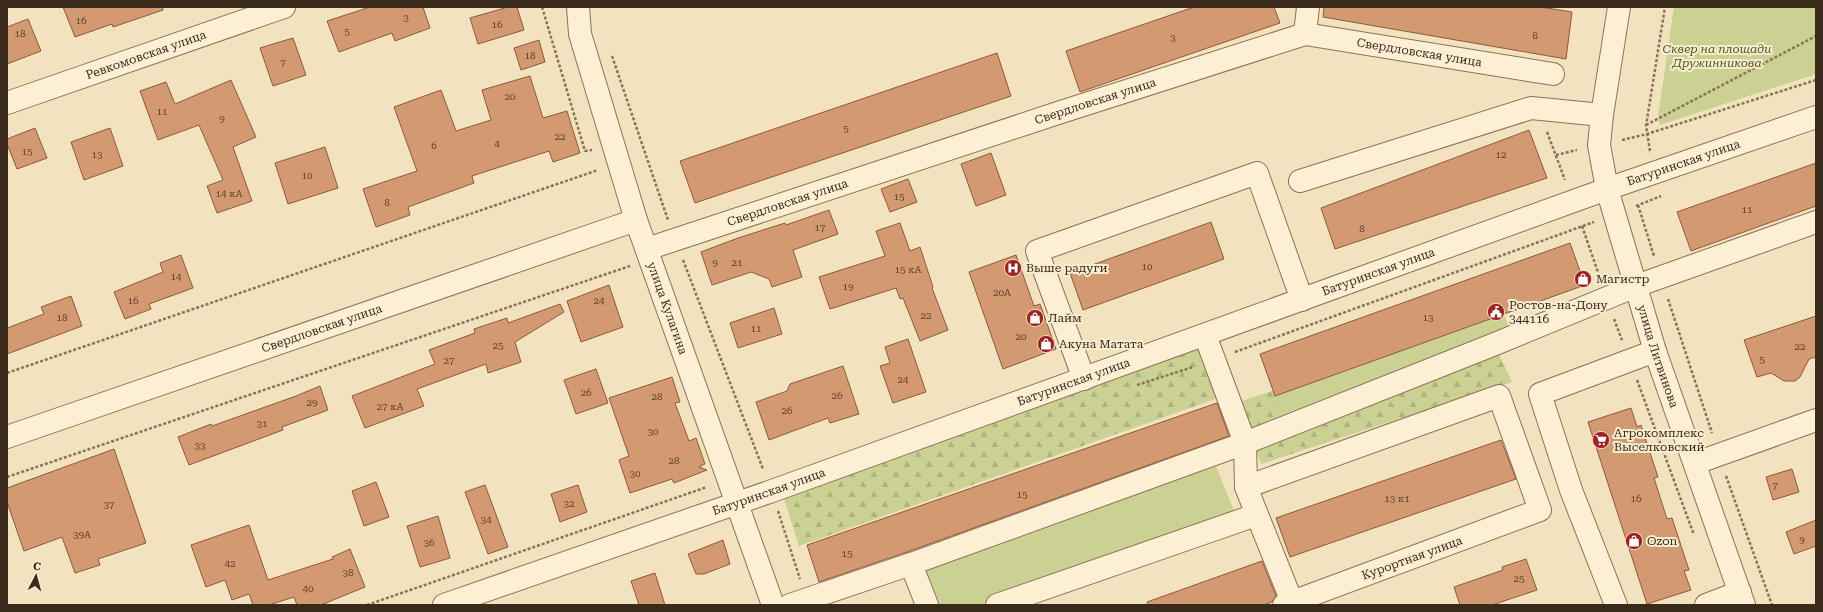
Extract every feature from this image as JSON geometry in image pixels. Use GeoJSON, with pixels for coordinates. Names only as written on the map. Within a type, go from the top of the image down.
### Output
{"type":"FeatureCollection","features":[{"type":"Feature","properties":{"kind":"street","name":"Ревкомовская улица"},"geometry":{"type":"LineString","coordinates":[[7,103],[284,7]]}},
{"type":"Feature","properties":{"kind":"street","name":"улица Кулагина"},"geometry":{"type":"LineString","coordinates":[[578,7],[580,34],[636,220],[773,605]]}},
{"type":"Feature","properties":{"kind":"street"},"geometry":{"type":"LineString","coordinates":[[1305,34],[1308,7]]}},
{"type":"Feature","properties":{"kind":"street","name":"улица Литвинова"},"geometry":{"type":"LineString","coordinates":[[1619,7],[1602,115],[1599,145],[1607,189],[1655,351],[1696,463],[1742,599]]}},
{"type":"Feature","properties":{"kind":"street","name":"Свердловская улица"},"geometry":{"type":"LineString","coordinates":[[647,249],[1061,112],[1305,34],[1553,74]]}},
{"type":"Feature","properties":{"kind":"street"},"geometry":{"type":"LineString","coordinates":[[1300,181],[1531,108],[1602,115]]}},
{"type":"Feature","properties":{"kind":"street","name":"Батуринская улица"},"geometry":{"type":"LineString","coordinates":[[444,605],[736,503],[1607,189],[1816,117]]}},
{"type":"Feature","properties":{"kind":"street"},"geometry":{"type":"LineString","coordinates":[[1084,378],[1037,251],[1045,248],[1257,173],[1302,300]]}},
{"type":"Feature","properties":{"kind":"street","name":"Свердловская улица"},"geometry":{"type":"LineString","coordinates":[[7,437],[636,220]]}},
{"type":"Feature","properties":{"kind":"street"},"geometry":{"type":"LineString","coordinates":[[790,605],[911,564],[1245,443],[1636,286],[1816,222]]}},
{"type":"Feature","properties":{"kind":"street"},"geometry":{"type":"LineString","coordinates":[[1205,335],[1245,443],[1246,487],[1288,604]]}},
{"type":"Feature","properties":{"kind":"street"},"geometry":{"type":"LineString","coordinates":[[1616,605],[1571,490],[1540,394],[1655,351]]}},
{"type":"Feature","properties":{"kind":"street","name":"Курортная улица"},"geometry":{"type":"LineString","coordinates":[[1246,487],[1499,396],[1540,510],[1288,604]]}},
{"type":"Feature","properties":{"kind":"street"},"geometry":{"type":"LineString","coordinates":[[1696,463],[1816,420]]}},
{"type":"Feature","properties":{"kind":"street"},"geometry":{"type":"LineString","coordinates":[[997,605],[1256,515]]}},
{"type":"Feature","properties":{"kind":"street"},"geometry":{"type":"LineString","coordinates":[[911,564],[927,605]]}},
{"type":"Feature","properties":{"kind":"street"},"geometry":{"type":"LineString","coordinates":[[1706,605],[1742,599]]}},
{"type":"Feature","properties":{"kind":"path"},"geometry":{"type":"LineString","coordinates":[[542,7],[585,151],[597,148]]}},
{"type":"Feature","properties":{"kind":"path"},"geometry":{"type":"LineString","coordinates":[[1665,7],[1646,126],[1816,36]]}},
{"type":"Feature","properties":{"kind":"path"},"geometry":{"type":"LineString","coordinates":[[1556,155],[1647,134],[1816,80]]}},
{"type":"Feature","properties":{"kind":"path"},"geometry":{"type":"LineString","coordinates":[[7,373],[604,168]]}},
{"type":"Feature","properties":{"kind":"path"},"geometry":{"type":"LineString","coordinates":[[1573,202],[1606,298],[1696,542]]}},
{"type":"Feature","properties":{"kind":"path"},"geometry":{"type":"LineString","coordinates":[[1638,205],[1719,455],[1772,605]]}},
{"type":"Feature","properties":{"kind":"path"},"geometry":{"type":"LineString","coordinates":[[7,477],[630,265]]}},
{"type":"Feature","properties":{"kind":"path"},"geometry":{"type":"LineString","coordinates":[[367,605],[710,486]]}},
{"type":"Feature","properties":{"kind":"green space","name":"Сквер на площади Дружинникова"},"geometry":{"type":"Polygon","coordinates":[[[1674,7],[1816,7],[1816,74],[1660,125],[1658,117],[1674,7]]]}},
{"type":"Feature","properties":{"kind":"green space"},"geometry":{"type":"Polygon","coordinates":[[[1503,313],[1512,334],[1286,424],[1275,396],[1503,313]]]}},
{"type":"Feature","properties":{"kind":"green space"},"geometry":{"type":"Polygon","coordinates":[[[1483,320],[1512,382],[1261,464],[1239,402],[1483,320]]]}},
{"type":"Feature","properties":{"kind":"green space"},"geometry":{"type":"Polygon","coordinates":[[[1201,341],[1221,397],[799,546],[782,492],[1201,341]]]}},
{"type":"Feature","properties":{"kind":"green space"},"geometry":{"type":"Polygon","coordinates":[[[1213,459],[1236,516],[980,605],[931,605],[918,567],[1213,459]]]}},
{"type":"Feature","properties":{"kind":"building"},"geometry":{"type":"Polygon","coordinates":[[[63,7],[162,7],[163,10],[113,27],[112,24],[75,37],[63,7]]]}},
{"type":"Feature","properties":{"kind":"building"},"geometry":{"type":"Polygon","coordinates":[[[370,7],[423,7],[430,28],[395,41],[392,33],[339,52],[327,21],[370,7]]]}},
{"type":"Feature","properties":{"kind":"building"},"geometry":{"type":"Polygon","coordinates":[[[508,7],[517,7],[524,30],[478,44],[470,18],[508,7]]]}},
{"type":"Feature","properties":{"kind":"building"},"geometry":{"type":"Polygon","coordinates":[[[1194,7],[1274,7],[1280,23],[1080,92],[1066,51],[1194,7]]]}},
{"type":"Feature","properties":{"kind":"building"},"geometry":{"type":"Polygon","coordinates":[[[1324,7],[1541,7],[1572,12],[1566,59],[1323,17],[1324,7]]]}},
{"type":"Feature","properties":{"kind":"building"},"geometry":{"type":"Polygon","coordinates":[[[28,19],[41,51],[7,64],[7,27],[28,19]]]}},
{"type":"Feature","properties":{"kind":"building"},"geometry":{"type":"Polygon","coordinates":[[[293,38],[306,75],[273,86],[260,48],[293,38]]]}},
{"type":"Feature","properties":{"kind":"building"},"geometry":{"type":"Polygon","coordinates":[[[539,40],[545,62],[521,70],[514,48],[539,40]]]}},
{"type":"Feature","properties":{"kind":"building"},"geometry":{"type":"Polygon","coordinates":[[[997,53],[1011,96],[695,203],[680,161],[997,53]]]}},
{"type":"Feature","properties":{"kind":"building"},"geometry":{"type":"Polygon","coordinates":[[[530,76],[543,118],[567,111],[580,153],[553,162],[549,151],[472,176],[474,183],[408,207],[410,215],[376,227],[363,189],[417,171],[394,107],[441,90],[456,131],[491,120],[482,90],[530,76]]]}},
{"type":"Feature","properties":{"kind":"building"},"geometry":{"type":"Polygon","coordinates":[[[231,80],[256,137],[233,147],[252,201],[217,213],[207,186],[223,180],[199,125],[158,140],[140,91],[166,82],[175,104],[231,80]]]}},
{"type":"Feature","properties":{"kind":"building"},"geometry":{"type":"Polygon","coordinates":[[[35,128],[47,158],[17,169],[7,144],[7,139],[35,128]]]}},
{"type":"Feature","properties":{"kind":"building"},"geometry":{"type":"Polygon","coordinates":[[[110,128],[123,166],[84,180],[71,142],[110,128]]]}},
{"type":"Feature","properties":{"kind":"building"},"geometry":{"type":"Polygon","coordinates":[[[1529,130],[1547,178],[1335,249],[1321,208],[1529,130]]]}},
{"type":"Feature","properties":{"kind":"building"},"geometry":{"type":"Polygon","coordinates":[[[325,147],[338,188],[288,204],[275,163],[325,147]]]}},
{"type":"Feature","properties":{"kind":"building"},"geometry":{"type":"Polygon","coordinates":[[[991,153],[1006,195],[976,206],[961,164],[991,153]]]}},
{"type":"Feature","properties":{"kind":"building"},"geometry":{"type":"Polygon","coordinates":[[[1816,163],[1816,206],[1691,251],[1677,212],[1816,163]]]}},
{"type":"Feature","properties":{"kind":"building"},"geometry":{"type":"Polygon","coordinates":[[[908,179],[917,202],[890,212],[881,189],[908,179]]]}},
{"type":"Feature","properties":{"kind":"building"},"geometry":{"type":"Polygon","coordinates":[[[829,210],[838,234],[793,250],[802,277],[772,287],[769,279],[751,272],[712,285],[701,252],[738,238],[785,223],[786,225],[829,210]]]}},
{"type":"Feature","properties":{"kind":"building"},"geometry":{"type":"Polygon","coordinates":[[[1211,222],[1224,259],[1083,310],[1070,273],[1211,222]]]}},
{"type":"Feature","properties":{"kind":"building"},"geometry":{"type":"Polygon","coordinates":[[[900,223],[910,251],[920,247],[933,287],[932,288],[948,330],[920,341],[903,298],[900,299],[896,288],[830,309],[819,277],[885,256],[876,231],[900,223]]]}},
{"type":"Feature","properties":{"kind":"building"},"geometry":{"type":"Polygon","coordinates":[[[1570,243],[1585,285],[1275,396],[1260,354],[1570,243]]]}},
{"type":"Feature","properties":{"kind":"building"},"geometry":{"type":"Polygon","coordinates":[[[181,255],[193,288],[149,304],[151,309],[125,319],[114,292],[163,272],[160,263],[181,255]]]}},
{"type":"Feature","properties":{"kind":"building"},"geometry":{"type":"Polygon","coordinates":[[[1016,255],[1034,306],[1040,304],[1056,349],[1003,369],[969,272],[1016,255]]]}},
{"type":"Feature","properties":{"kind":"building"},"geometry":{"type":"Polygon","coordinates":[[[609,285],[623,327],[581,342],[567,301],[609,285]]]}},
{"type":"Feature","properties":{"kind":"building"},"geometry":{"type":"Polygon","coordinates":[[[71,296],[82,326],[7,354],[7,328],[44,314],[41,307],[71,296]]]}},
{"type":"Feature","properties":{"kind":"building"},"geometry":{"type":"Polygon","coordinates":[[[560,304],[564,312],[515,342],[521,362],[488,373],[486,364],[417,389],[424,406],[365,428],[352,396],[435,364],[429,350],[475,333],[474,329],[507,318],[508,323],[560,304]]]}},
{"type":"Feature","properties":{"kind":"building"},"geometry":{"type":"Polygon","coordinates":[[[774,308],[782,334],[738,348],[730,323],[774,308]]]}},
{"type":"Feature","properties":{"kind":"building"},"geometry":{"type":"Polygon","coordinates":[[[1816,316],[1816,357],[1809,359],[1800,377],[1795,381],[1784,381],[1771,373],[1757,377],[1744,340],[1816,316]]]}},
{"type":"Feature","properties":{"kind":"building"},"geometry":{"type":"Polygon","coordinates":[[[908,339],[926,392],[893,403],[880,366],[890,363],[885,347],[908,339]]]}},
{"type":"Feature","properties":{"kind":"building"},"geometry":{"type":"Polygon","coordinates":[[[843,366],[859,414],[830,423],[828,418],[769,440],[756,402],[787,391],[790,384],[843,366]]]}},
{"type":"Feature","properties":{"kind":"building"},"geometry":{"type":"Polygon","coordinates":[[[596,369],[608,403],[576,414],[564,380],[596,369]]]}},
{"type":"Feature","properties":{"kind":"building"},"geometry":{"type":"Polygon","coordinates":[[[672,377],[680,402],[675,403],[689,441],[696,438],[705,464],[699,467],[707,470],[674,483],[672,479],[630,493],[619,460],[629,456],[609,398],[672,377]]]}},
{"type":"Feature","properties":{"kind":"building"},"geometry":{"type":"Polygon","coordinates":[[[320,386],[328,410],[282,427],[283,430],[189,465],[178,437],[211,424],[212,426],[296,396],[320,386]]]}},
{"type":"Feature","properties":{"kind":"building"},"geometry":{"type":"Polygon","coordinates":[[[1217,403],[1229,436],[907,552],[819,582],[807,545],[1217,403]]]}},
{"type":"Feature","properties":{"kind":"building"},"geometry":{"type":"Polygon","coordinates":[[[1631,408],[1637,427],[1641,425],[1658,477],[1654,478],[1667,519],[1672,518],[1689,570],[1684,571],[1691,590],[1647,604],[1588,422],[1631,408]]]}},
{"type":"Feature","properties":{"kind":"building"},"geometry":{"type":"Polygon","coordinates":[[[1501,440],[1516,479],[1290,557],[1276,518],[1501,440]]]}},
{"type":"Feature","properties":{"kind":"building"},"geometry":{"type":"Polygon","coordinates":[[[114,449],[146,543],[98,559],[100,565],[75,573],[62,537],[24,551],[7,502],[7,488],[114,449]]]}},
{"type":"Feature","properties":{"kind":"building"},"geometry":{"type":"Polygon","coordinates":[[[1792,469],[1799,492],[1773,500],[1766,477],[1792,469]]]}},
{"type":"Feature","properties":{"kind":"building"},"geometry":{"type":"Polygon","coordinates":[[[376,482],[389,517],[364,526],[352,491],[376,482]]]}},
{"type":"Feature","properties":{"kind":"building"},"geometry":{"type":"Polygon","coordinates":[[[485,485],[508,547],[488,554],[465,492],[485,485]]]}},
{"type":"Feature","properties":{"kind":"building"},"geometry":{"type":"Polygon","coordinates":[[[578,485],[587,512],[560,522],[551,494],[578,485]]]}},
{"type":"Feature","properties":{"kind":"building"},"geometry":{"type":"Polygon","coordinates":[[[438,516],[450,558],[420,567],[407,526],[438,516]]]}},
{"type":"Feature","properties":{"kind":"building"},"geometry":{"type":"Polygon","coordinates":[[[1816,520],[1816,546],[1794,554],[1786,532],[1816,520]]]}},
{"type":"Feature","properties":{"kind":"building"},"geometry":{"type":"Polygon","coordinates":[[[249,525],[268,580],[333,559],[332,557],[350,549],[365,587],[321,605],[297,605],[294,597],[269,605],[253,605],[249,594],[232,600],[225,580],[206,587],[191,545],[249,525]]]}},
{"type":"Feature","properties":{"kind":"building"},"geometry":{"type":"Polygon","coordinates":[[[723,540],[730,564],[704,574],[696,574],[688,554],[723,540]]]}},
{"type":"Feature","properties":{"kind":"building"},"geometry":{"type":"Polygon","coordinates":[[[1526,559],[1537,590],[1492,605],[1460,605],[1454,587],[1503,570],[1502,567],[1526,559]]]}},
{"type":"Feature","properties":{"kind":"building"},"geometry":{"type":"Polygon","coordinates":[[[1262,561],[1276,596],[1272,602],[1263,605],[1148,605],[1147,602],[1262,561]]]}},
{"type":"Feature","properties":{"kind":"building"},"geometry":{"type":"Polygon","coordinates":[[[655,573],[665,605],[639,605],[631,581],[655,573]]]}},
{"type":"Feature","properties":{"kind":"place","name":"Выше радуги"},"geometry":{"type":"Point","coordinates":[1013,268]}},
{"type":"Feature","properties":{"kind":"place","name":"Магистр"},"geometry":{"type":"Point","coordinates":[1583,279]}},
{"type":"Feature","properties":{"kind":"place","name":"Ростов-на-Дону 344116"},"geometry":{"type":"Point","coordinates":[1496,312]}},
{"type":"Feature","properties":{"kind":"place","name":"Лайм"},"geometry":{"type":"Point","coordinates":[1035,318]}},
{"type":"Feature","properties":{"kind":"place","name":"Акуна Матата"},"geometry":{"type":"Point","coordinates":[1046,344]}},
{"type":"Feature","properties":{"kind":"place","name":"Агрокомплекс Выселковский"},"geometry":{"type":"Point","coordinates":[1601,440]}},
{"type":"Feature","properties":{"kind":"place","name":"Ozon"},"geometry":{"type":"Point","coordinates":[1634,541]}}]}
